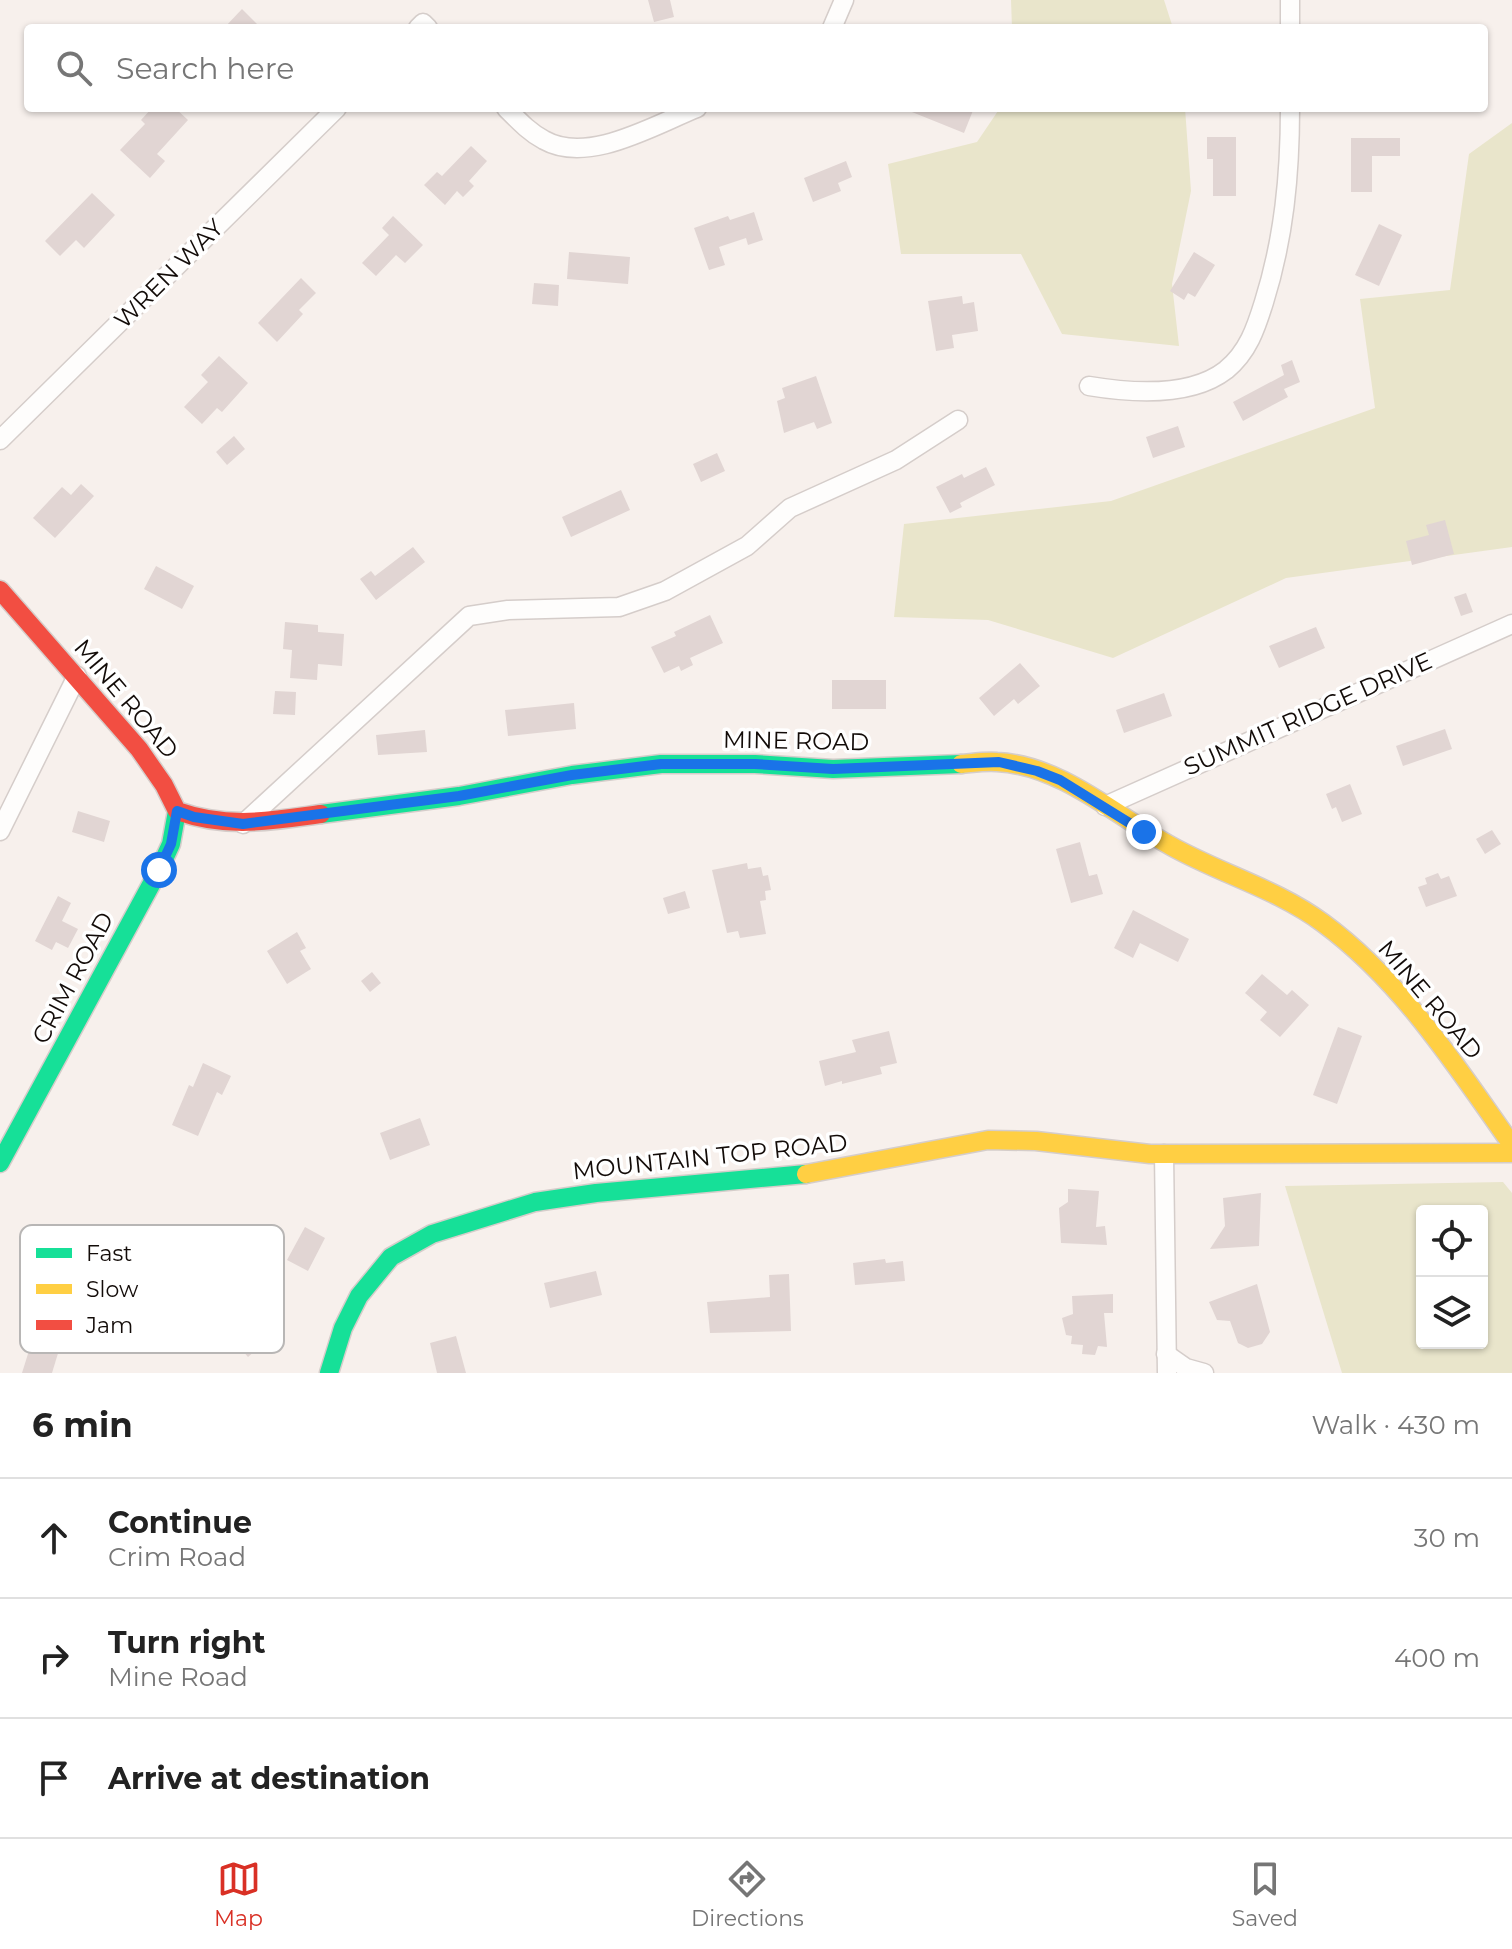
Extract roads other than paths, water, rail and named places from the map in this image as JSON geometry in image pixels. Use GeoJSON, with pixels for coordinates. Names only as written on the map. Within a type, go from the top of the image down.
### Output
{"type":"FeatureCollection","features":[{"type":"Feature","properties":{"kind":"street"},"geometry":{"type":"LineString","coordinates":[[834,24],[844,0]]}},
{"type":"Feature","properties":{"kind":"street"},"geometry":{"type":"LineString","coordinates":[[1290,0],[1290,24]]}},
{"type":"Feature","properties":{"kind":"street","name":"WREN WAY"},"geometry":{"type":"LineString","coordinates":[[0,440],[333,112]]}},
{"type":"Feature","properties":{"kind":"street"},"geometry":{"type":"LineString","coordinates":[[510,112],[527,129],[547,142],[583,149],[602,147],[687,112]]}},
{"type":"Feature","properties":{"kind":"street"},"geometry":{"type":"LineString","coordinates":[[1089,386],[1124,392],[1168,391],[1208,380],[1225,371],[1245,351],[1256,328],[1278,258],[1287,204],[1290,112]]}},
{"type":"Feature","properties":{"kind":"street"},"geometry":{"type":"LineString","coordinates":[[243,824],[469,616],[508,610],[619,607],[665,591],[747,546],[790,508],[896,460],[958,420]]}},
{"type":"Feature","properties":{"kind":"street","name":"MINE ROAD"},"geometry":{"type":"LineString","coordinates":[[0,590],[153,767],[177,811],[194,817],[243,824],[459,796],[572,775],[661,764],[755,764],[833,769],[999,762],[1037,771],[1105,806],[1172,847],[1296,905],[1322,922],[1366,958],[1440,1044],[1512,1145]]}},
{"type":"Feature","properties":{"kind":"street","name":"SUMMIT RIDGE DRIVE"},"geometry":{"type":"LineString","coordinates":[[1105,806],[1512,624]]}},
{"type":"Feature","properties":{"kind":"street"},"geometry":{"type":"LineString","coordinates":[[0,831],[77,676]]}},
{"type":"Feature","properties":{"kind":"street","name":"CRIM ROAD"},"geometry":{"type":"LineString","coordinates":[[0,1163],[159,870],[171,844],[177,811]]}},
{"type":"Feature","properties":{"kind":"street","name":"MOUNTAIN TOP ROAD"},"geometry":{"type":"LineString","coordinates":[[329,1373],[343,1328],[359,1296],[391,1257],[432,1234],[535,1202],[596,1193],[800,1175],[988,1140],[1036,1141],[1164,1154],[1512,1153]]}},
{"type":"Feature","properties":{"kind":"street"},"geometry":{"type":"LineString","coordinates":[[1164,1154],[1166,1364],[1204,1373]]}}]}
